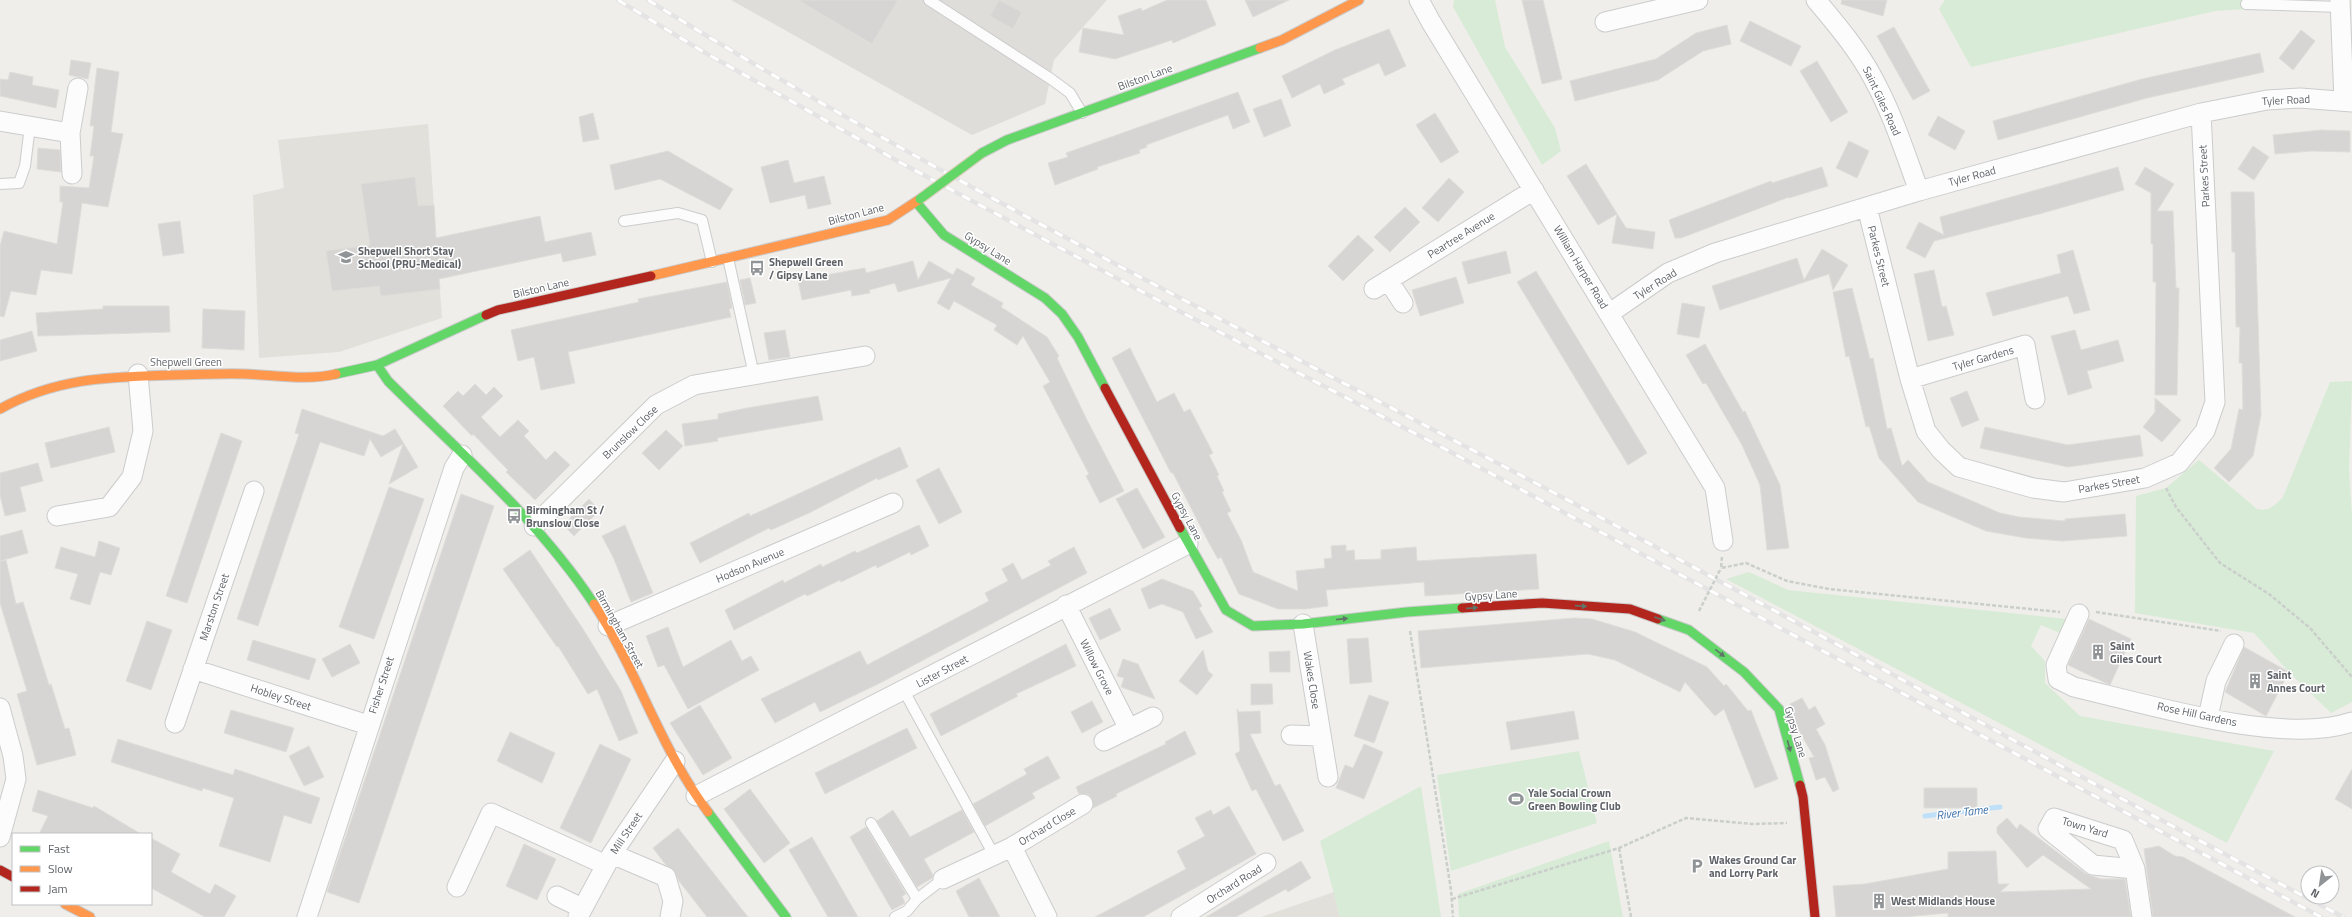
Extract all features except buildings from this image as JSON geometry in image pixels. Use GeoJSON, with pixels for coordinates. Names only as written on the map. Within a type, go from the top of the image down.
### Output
{"type":"FeatureCollection","features":[{"type":"Feature","properties":{"kind":"street","name":"Bilston Lane"},"geometry":{"type":"LineString","coordinates":[[377,365],[498,310],[712,262],[888,220],[982,153],[1007,140],[1282,40],[1359,0]]}},
{"type":"Feature","properties":{"kind":"street","name":"William Harper Road"},"geometry":{"type":"LineString","coordinates":[[1419,0],[1430,22],[1716,488],[1723,541]]}},
{"type":"Feature","properties":{"kind":"street"},"geometry":{"type":"LineString","coordinates":[[1605,22],[1698,0]]}},
{"type":"Feature","properties":{"kind":"street","name":"Saint Giles Road"},"geometry":{"type":"LineString","coordinates":[[1816,0],[1840,29],[1874,79],[1891,115],[1919,191]]}},
{"type":"Feature","properties":{"kind":"street"},"geometry":{"type":"LineString","coordinates":[[2341,4],[2348,101]]}},
{"type":"Feature","properties":{"kind":"street"},"geometry":{"type":"LineString","coordinates":[[72,174],[70,133],[78,88]]}},
{"type":"Feature","properties":{"kind":"street","name":"Tyler Road"},"geometry":{"type":"LineString","coordinates":[[1610,313],[1668,274],[1715,253],[1919,191],[2200,112],[2267,100],[2300,98],[2348,101]]}},
{"type":"Feature","properties":{"kind":"street","name":"Parkes Street"},"geometry":{"type":"LineString","coordinates":[[1867,207],[1910,378],[1926,431],[1941,450],[1959,467],[2033,488],[2064,492],[2159,474],[2179,463],[2205,431],[2215,402],[2200,112]]}},
{"type":"Feature","properties":{"kind":"street"},"geometry":{"type":"LineString","coordinates":[[0,120],[70,133]]}},
{"type":"Feature","properties":{"kind":"street","name":"Peartree Avenue"},"geometry":{"type":"LineString","coordinates":[[1402,303],[1381,285],[1534,190]]}},
{"type":"Feature","properties":{"kind":"street","name":"Gypsy Lane"},"geometry":{"type":"LineString","coordinates":[[918,200],[944,235],[1045,298],[1062,314],[1078,337],[1188,544],[1226,610],[1253,626],[1303,624],[1407,612],[1542,603],[1630,609],[1689,630],[1744,672],[1779,709],[1803,797],[1815,917]]}},
{"type":"Feature","properties":{"kind":"street","name":"Tyler Gardens"},"geometry":{"type":"LineString","coordinates":[[1910,378],[2025,345],[2035,399]]}},
{"type":"Feature","properties":{"kind":"street","name":"Brunslow Close"},"geometry":{"type":"LineString","coordinates":[[534,526],[656,405],[694,385],[865,356]]}},
{"type":"Feature","properties":{"kind":"street","name":"Shepwell Green"},"geometry":{"type":"LineString","coordinates":[[0,409],[20,398],[62,385],[103,377],[138,374],[243,374],[301,377],[332,375],[377,365]]}},
{"type":"Feature","properties":{"kind":"street","name":"Birmingham Street"},"geometry":{"type":"LineString","coordinates":[[377,365],[388,381],[534,526],[576,576],[608,626],[675,761],[696,796],[786,917]]}},
{"type":"Feature","properties":{"kind":"street"},"geometry":{"type":"LineString","coordinates":[[57,516],[109,507],[132,477],[143,432],[138,374]]}},
{"type":"Feature","properties":{"kind":"street","name":"Fisher Street"},"geometry":{"type":"LineString","coordinates":[[307,917],[368,726],[454,468],[462,455]]}},
{"type":"Feature","properties":{"kind":"street","name":"Marston Street"},"geometry":{"type":"LineString","coordinates":[[175,723],[254,491]]}},
{"type":"Feature","properties":{"kind":"street","name":"Hodson Avenue"},"geometry":{"type":"LineString","coordinates":[[608,626],[893,503]]}},
{"type":"Feature","properties":{"kind":"street","name":"Lister Street"},"geometry":{"type":"LineString","coordinates":[[696,796],[904,691],[1188,544]]}},
{"type":"Feature","properties":{"kind":"street","name":"Willow Grove"},"geometry":{"type":"LineString","coordinates":[[1066,606],[1129,729]]}},
{"type":"Feature","properties":{"kind":"street","name":"Rose Hill Gardens"},"geometry":{"type":"LineString","coordinates":[[2079,614],[2058,654],[2058,679],[2074,687],[2208,717],[2286,730],[2335,728],[2352,722]]}},
{"type":"Feature","properties":{"kind":"street","name":"Wakes Close"},"geometry":{"type":"LineString","coordinates":[[1303,624],[1320,736],[1328,777]]}},
{"type":"Feature","properties":{"kind":"street"},"geometry":{"type":"LineString","coordinates":[[2208,717],[2216,681],[2230,638]]}},
{"type":"Feature","properties":{"kind":"street","name":"Hobley Street"},"geometry":{"type":"LineString","coordinates":[[193,669],[368,726]]}},
{"type":"Feature","properties":{"kind":"street"},"geometry":{"type":"LineString","coordinates":[[0,708],[14,756],[16,779],[0,836]]}},
{"type":"Feature","properties":{"kind":"street"},"geometry":{"type":"LineString","coordinates":[[1104,741],[1153,717]]}},
{"type":"Feature","properties":{"kind":"street"},"geometry":{"type":"LineString","coordinates":[[1292,735],[1320,736]]}},
{"type":"Feature","properties":{"kind":"street","name":"Mill Street"},"geometry":{"type":"LineString","coordinates":[[557,896],[580,912],[609,860],[675,761]]}},
{"type":"Feature","properties":{"kind":"street","name":"Orchard Close"},"geometry":{"type":"LineString","coordinates":[[943,879],[1012,847],[1083,804]]}},
{"type":"Feature","properties":{"kind":"street"},"geometry":{"type":"LineString","coordinates":[[457,887],[492,813],[609,860],[666,877],[673,901],[670,917]]}},
{"type":"Feature","properties":{"kind":"street","name":"Orchard Close"},"geometry":{"type":"LineString","coordinates":[[1012,847],[1047,917]]}},
{"type":"Feature","properties":{"kind":"street","name":"Orchard Road"},"geometry":{"type":"LineString","coordinates":[[1181,917],[1266,864]]}},
{"type":"Feature","properties":{"kind":"street"},"geometry":{"type":"LineString","coordinates":[[2134,869],[2142,917]]}},
{"type":"Feature","properties":{"kind":"street"},"geometry":{"type":"LineString","coordinates":[[0,870],[12,876]]}},
{"type":"Feature","properties":{"kind":"street"},"geometry":{"type":"LineString","coordinates":[[67,905],[90,917]]}},
{"type":"Feature","properties":{"kind":"lane"},"geometry":{"type":"LineString","coordinates":[[929,0],[1051,79],[1070,93],[1082,113]]}},
{"type":"Feature","properties":{"kind":"lane"},"geometry":{"type":"LineString","coordinates":[[2246,4],[2341,4]]}},
{"type":"Feature","properties":{"kind":"lane"},"geometry":{"type":"LineString","coordinates":[[0,184],[19,183],[24,166],[30,126]]}},
{"type":"Feature","properties":{"kind":"lane"},"geometry":{"type":"LineString","coordinates":[[624,221],[678,213],[702,220],[712,262]]}},
{"type":"Feature","properties":{"kind":"lane"},"geometry":{"type":"LineString","coordinates":[[728,258],[754,375]]}},
{"type":"Feature","properties":{"kind":"lane"},"geometry":{"type":"LineString","coordinates":[[904,691],[994,856]]}},
{"type":"Feature","properties":{"kind":"lane"},"geometry":{"type":"LineString","coordinates":[[870,823],[917,899]]}},
{"type":"Feature","properties":{"kind":"lane"},"geometry":{"type":"LineString","coordinates":[[895,917],[907,911],[917,899],[943,879]]}},
{"type":"Feature","properties":{"kind":"path"},"geometry":{"type":"LineString","coordinates":[[2159,474],[2176,507],[2220,563],[2269,594],[2310,628],[2352,677]]}},
{"type":"Feature","properties":{"kind":"path"},"geometry":{"type":"LineString","coordinates":[[1699,611],[1721,568],[1746,563],[1787,580],[1828,589],[2079,614],[2082,610],[2230,638]]}},
{"type":"Feature","properties":{"kind":"path"},"geometry":{"type":"LineString","coordinates":[[1407,612],[1452,899],[1453,917]]}},
{"type":"Feature","properties":{"kind":"path"},"geometry":{"type":"LineString","coordinates":[[1452,899],[1619,848],[1686,818],[1752,824],[1805,822]]}},
{"type":"Feature","properties":{"kind":"path"},"geometry":{"type":"LineString","coordinates":[[1619,848],[1631,917]]}},
{"type":"Feature","properties":{"kind":"shaded area"},"geometry":{"type":"Polygon","coordinates":[[[731,0],[1107,0],[1054,60],[1045,104],[972,135],[731,0]]]}},
{"type":"Feature","properties":{"kind":"shaded area","name":"Shepwell Short Stay School (PRU-Medical)"},"geometry":{"type":"Polygon","coordinates":[[[428,124],[442,318],[339,352],[259,358],[253,195],[284,188],[278,140],[428,124]]]}},
{"type":"Feature","properties":{"kind":"shaded area"},"geometry":{"type":"Polygon","coordinates":[[[1334,892],[1340,917],[1261,917],[1334,892]]]}},
{"type":"Feature","properties":{"kind":"green space"},"geometry":{"type":"Polygon","coordinates":[[[1454,0],[1495,0],[1505,47],[1555,128],[1561,151],[1542,165],[1453,7],[1454,0]]]}},
{"type":"Feature","properties":{"kind":"green space"},"geometry":{"type":"Polygon","coordinates":[[[1945,0],[2245,0],[2247,9],[2215,11],[1971,67],[1939,9],[1945,0]]]}},
{"type":"Feature","properties":{"kind":"green space"},"geometry":{"type":"Polygon","coordinates":[[[2352,381],[2349,469],[2352,517],[2352,702],[2331,713],[2289,672],[2254,633],[2135,613],[2136,496],[2166,488],[2199,460],[2257,509],[2265,510],[2272,507],[2283,497],[2330,382],[2352,381]]]}},
{"type":"Feature","properties":{"kind":"green space"},"geometry":{"type":"Polygon","coordinates":[[[1749,572],[1788,590],[2067,619],[2060,633],[2041,625],[2031,646],[2045,661],[2045,683],[2080,716],[2274,751],[2227,843],[1726,579],[1749,572]]]}},
{"type":"Feature","properties":{"kind":"green space","name":"Yale Social Crown Green Bowling Club"},"geometry":{"type":"Polygon","coordinates":[[[1579,751],[1597,823],[1451,871],[1437,775],[1579,751]]]}},
{"type":"Feature","properties":{"kind":"green space"},"geometry":{"type":"Polygon","coordinates":[[[1421,786],[1441,917],[1340,917],[1320,841],[1421,786]]]}},
{"type":"Feature","properties":{"kind":"green space"},"geometry":{"type":"Polygon","coordinates":[[[1609,841],[1623,917],[1459,917],[1458,894],[1609,841]]]}},
{"type":"Feature","properties":{"kind":"waterway","name":"River Tame"},"geometry":{"type":"LineString","coordinates":[[1925,816],[2000,807]]}},
{"type":"Feature","properties":{"kind":"railway"},"geometry":{"type":"LineString","coordinates":[[618,0],[702,51],[903,164],[1152,297],[1447,450],[2321,917]]}},
{"type":"Feature","properties":{"kind":"railway"},"geometry":{"type":"LineString","coordinates":[[648,0],[858,124],[1073,242],[1612,523],[2343,917]]}},
{"type":"Feature","properties":{"kind":"traffic: fast"},"geometry":{"type":"LineString","coordinates":[[982,153],[1007,140],[1260,48]]}},
{"type":"Feature","properties":{"kind":"traffic: fast"},"geometry":{"type":"LineString","coordinates":[[920,199],[982,153]]}},
{"type":"Feature","properties":{"kind":"traffic: fast"},"geometry":{"type":"LineString","coordinates":[[916,202],[944,235],[1045,298],[1062,314],[1078,337],[1105,388]]}},
{"type":"Feature","properties":{"kind":"traffic: fast"},"geometry":{"type":"LineString","coordinates":[[336,374],[377,365],[486,315]]}},
{"type":"Feature","properties":{"kind":"traffic: fast"},"geometry":{"type":"LineString","coordinates":[[377,365],[388,381],[470,460],[523,515],[572,573],[594,604]]}},
{"type":"Feature","properties":{"kind":"traffic: fast"},"geometry":{"type":"LineString","coordinates":[[1180,528],[1226,610],[1253,626],[1303,624],[1407,612],[1462,608]]}},
{"type":"Feature","properties":{"kind":"traffic: fast"},"geometry":{"type":"LineString","coordinates":[[1658,619],[1689,630],[1744,672],[1779,709],[1800,785]]}},
{"type":"Feature","properties":{"kind":"traffic: fast"},"geometry":{"type":"LineString","coordinates":[[708,812],[786,917]]}},
{"type":"Feature","properties":{"kind":"traffic: slow"},"geometry":{"type":"LineString","coordinates":[[1260,48],[1282,40],[1359,0]]}},
{"type":"Feature","properties":{"kind":"traffic: slow"},"geometry":{"type":"LineString","coordinates":[[651,276],[888,220],[920,199]]}},
{"type":"Feature","properties":{"kind":"traffic: slow"},"geometry":{"type":"LineString","coordinates":[[0,409],[43,390],[107,378],[227,374],[313,377],[336,374]]}},
{"type":"Feature","properties":{"kind":"traffic: slow"},"geometry":{"type":"LineString","coordinates":[[594,604],[623,655],[676,762],[708,812]]}},
{"type":"Feature","properties":{"kind":"traffic: slow"},"geometry":{"type":"LineString","coordinates":[[67,905],[90,917]]}},
{"type":"Feature","properties":{"kind":"traffic: jam"},"geometry":{"type":"LineString","coordinates":[[486,315],[498,310],[651,276]]}},
{"type":"Feature","properties":{"kind":"traffic: jam"},"geometry":{"type":"LineString","coordinates":[[1105,388],[1180,528]]}},
{"type":"Feature","properties":{"kind":"traffic: jam"},"geometry":{"type":"LineString","coordinates":[[1462,608],[1542,603],[1630,609],[1658,619]]}},
{"type":"Feature","properties":{"kind":"traffic: jam"},"geometry":{"type":"LineString","coordinates":[[1800,785],[1803,797],[1815,917]]}},
{"type":"Feature","properties":{"kind":"traffic: jam"},"geometry":{"type":"LineString","coordinates":[[0,870],[12,876]]}},
{"type":"Feature","properties":{"kind":"place","name":"Shepwell Short Stay School (PRU-Medical)"},"geometry":{"type":"Point","coordinates":[346,257]}},
{"type":"Feature","properties":{"kind":"place","name":"Shepwell Green / Gipsy Lane"},"geometry":{"type":"Point","coordinates":[757,268]}},
{"type":"Feature","properties":{"kind":"place","name":"Birmingham St / Brunslow Close"},"geometry":{"type":"Point","coordinates":[514,516]}},
{"type":"Feature","properties":{"kind":"place","name":"Saint Giles Court"},"geometry":{"type":"Point","coordinates":[2098,652]}},
{"type":"Feature","properties":{"kind":"place","name":"Saint Annes Court"},"geometry":{"type":"Point","coordinates":[2255,681]}},
{"type":"Feature","properties":{"kind":"place","name":"Yale Social Crown Green Bowling Club"},"geometry":{"type":"Point","coordinates":[1516,799]}},
{"type":"Feature","properties":{"kind":"place","name":"Wakes Ground Car and Lorry Park"},"geometry":{"type":"Point","coordinates":[1697,866]}},
{"type":"Feature","properties":{"kind":"place","name":"West Midlands House"},"geometry":{"type":"Point","coordinates":[1879,901]}}]}
